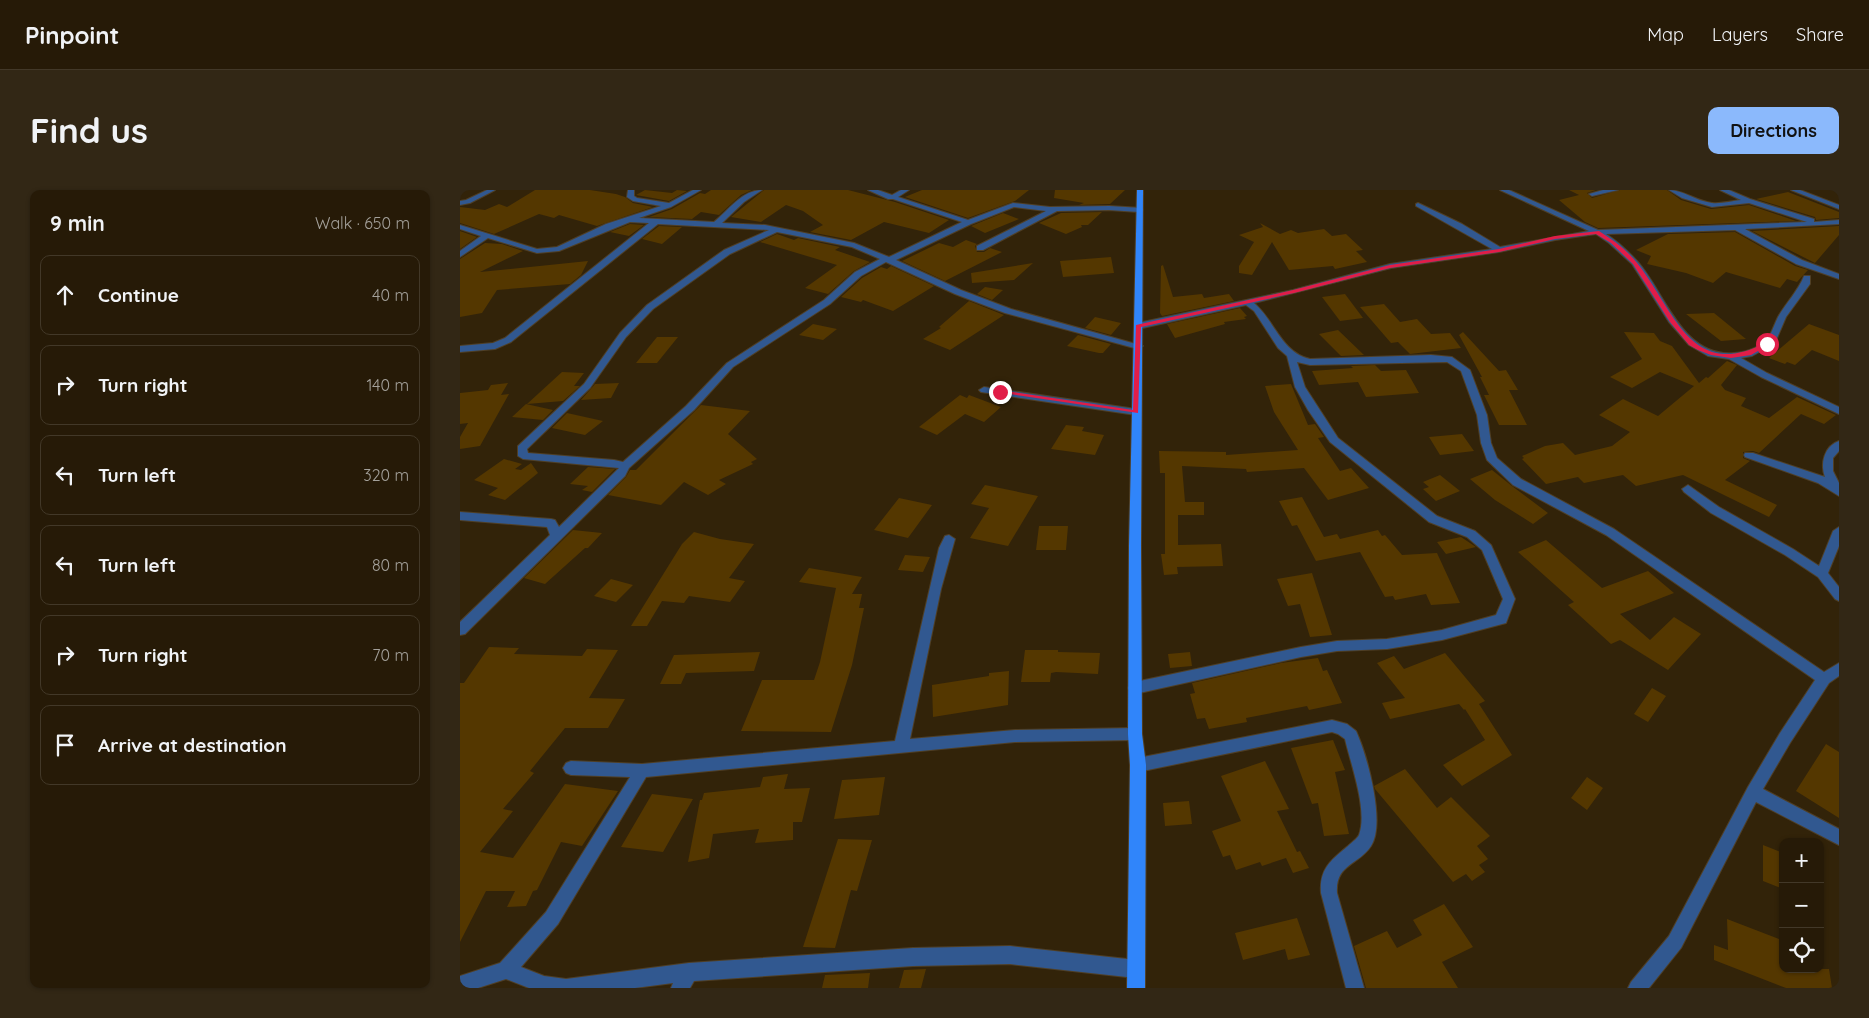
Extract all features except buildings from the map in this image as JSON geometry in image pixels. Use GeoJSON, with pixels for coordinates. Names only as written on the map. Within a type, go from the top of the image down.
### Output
{"type":"FeatureCollection","features":[{"type":"Feature","properties":{"kind":"main road"},"geometry":{"type":"LineString","coordinates":[[1136,988],[1138,765],[1135,734],[1136,412],[1140,190]]}},
{"type":"Feature","properties":{"kind":"street"},"geometry":{"type":"LineString","coordinates":[[460,203],[468,202],[492,190]]}},
{"type":"Feature","properties":{"kind":"street"},"geometry":{"type":"LineString","coordinates":[[631,190],[633,192],[630,197],[635,200],[669,206]]}},
{"type":"Feature","properties":{"kind":"street"},"geometry":{"type":"LineString","coordinates":[[460,227],[537,251],[549,251],[559,249],[609,226],[632,220],[647,212],[669,206],[698,190]]}},
{"type":"Feature","properties":{"kind":"street"},"geometry":{"type":"LineString","coordinates":[[716,224],[729,214],[742,199],[759,190]]}},
{"type":"Feature","properties":{"kind":"street"},"geometry":{"type":"LineString","coordinates":[[871,190],[890,198],[968,222]]}},
{"type":"Feature","properties":{"kind":"street"},"geometry":{"type":"LineString","coordinates":[[890,198],[906,190]]}},
{"type":"Feature","properties":{"kind":"street"},"geometry":{"type":"LineString","coordinates":[[1503,190],[1597,232],[1612,242],[1635,263],[1672,320],[1692,343],[1711,354],[1731,356],[1749,354],[1767,344],[1778,330],[1782,317],[1806,284],[1807,278]]}},
{"type":"Feature","properties":{"kind":"street"},"geometry":{"type":"LineString","coordinates":[[1592,194],[1615,190]]}},
{"type":"Feature","properties":{"kind":"street"},"geometry":{"type":"LineString","coordinates":[[1672,190],[1712,205],[1749,200]]}},
{"type":"Feature","properties":{"kind":"street"},"geometry":{"type":"LineString","coordinates":[[1723,190],[1818,224]]}},
{"type":"Feature","properties":{"kind":"street"},"geometry":{"type":"LineString","coordinates":[[1794,190],[1839,207]]}},
{"type":"Feature","properties":{"kind":"street"},"geometry":{"type":"LineString","coordinates":[[460,630],[557,537],[621,473],[625,466],[690,408],[730,365],[827,302],[858,274],[968,222],[1013,205],[1055,209],[1109,208],[1139,210]]}},
{"type":"Feature","properties":{"kind":"street"},"geometry":{"type":"LineString","coordinates":[[1418,205],[1459,226],[1499,250]]}},
{"type":"Feature","properties":{"kind":"street"},"geometry":{"type":"LineString","coordinates":[[980,248],[1055,209]]}},
{"type":"Feature","properties":{"kind":"street"},"geometry":{"type":"LineString","coordinates":[[632,220],[777,229],[854,245],[958,292],[1008,311],[1138,346]]}},
{"type":"Feature","properties":{"kind":"street"},"geometry":{"type":"LineString","coordinates":[[460,349],[495,346],[508,340],[655,222]]}},
{"type":"Feature","properties":{"kind":"street"},"geometry":{"type":"LineString","coordinates":[[1138,326],[1248,302],[1390,266],[1499,250],[1555,238],[1597,232],[1836,223]]}},
{"type":"Feature","properties":{"kind":"street"},"geometry":{"type":"LineString","coordinates":[[1736,227],[1782,255],[1823,273],[1839,277]]}},
{"type":"Feature","properties":{"kind":"street"},"geometry":{"type":"LineString","coordinates":[[625,466],[614,463],[523,456],[522,448],[587,386],[624,335],[650,307],[727,252],[777,229]]}},
{"type":"Feature","properties":{"kind":"street"},"geometry":{"type":"LineString","coordinates":[[460,255],[487,236]]}},
{"type":"Feature","properties":{"kind":"street"},"geometry":{"type":"LineString","coordinates":[[1248,302],[1260,311],[1284,350],[1298,361],[1431,358],[1449,360],[1465,370],[1482,415],[1486,443],[1492,460],[1517,482],[1610,532],[1824,679]]}},
{"type":"Feature","properties":{"kind":"street"},"geometry":{"type":"LineString","coordinates":[[1731,356],[1764,375],[1839,410]]}},
{"type":"Feature","properties":{"kind":"street"},"geometry":{"type":"LineString","coordinates":[[1135,688],[1301,652],[1337,646],[1387,644],[1442,635],[1502,619],[1509,599],[1487,548],[1471,534],[1432,519],[1334,440],[1313,410],[1300,386],[1291,357]]}},
{"type":"Feature","properties":{"kind":"street"},"geometry":{"type":"LineString","coordinates":[[984,390],[1136,412]]}},
{"type":"Feature","properties":{"kind":"street"},"geometry":{"type":"LineString","coordinates":[[1838,494],[1828,471],[1828,458],[1839,444]]}},
{"type":"Feature","properties":{"kind":"street"},"geometry":{"type":"LineString","coordinates":[[1749,455],[1822,480],[1838,494]]}},
{"type":"Feature","properties":{"kind":"street"},"geometry":{"type":"LineString","coordinates":[[1688,489],[1715,510],[1789,552],[1822,574],[1839,596]]}},
{"type":"Feature","properties":{"kind":"street"},"geometry":{"type":"LineString","coordinates":[[460,516],[551,523],[557,537]]}},
{"type":"Feature","properties":{"kind":"street"},"geometry":{"type":"LineString","coordinates":[[1822,574],[1839,532]]}},
{"type":"Feature","properties":{"kind":"street"},"geometry":{"type":"LineString","coordinates":[[902,748],[945,548],[949,540]]}},
{"type":"Feature","properties":{"kind":"street"},"geometry":{"type":"LineString","coordinates":[[1637,988],[1675,942],[1753,792],[1785,738],[1824,679],[1839,669]]}},
{"type":"Feature","properties":{"kind":"street"},"geometry":{"type":"LineString","coordinates":[[1138,765],[1332,726],[1342,728],[1351,736],[1369,802],[1368,831],[1365,842],[1337,866],[1328,880],[1328,893],[1355,988]]}},
{"type":"Feature","properties":{"kind":"street"},"geometry":{"type":"LineString","coordinates":[[571,768],[642,771],[1015,736],[1135,734]]}},
{"type":"Feature","properties":{"kind":"street"},"geometry":{"type":"LineString","coordinates":[[460,985],[506,970],[552,918],[642,771]]}},
{"type":"Feature","properties":{"kind":"street"},"geometry":{"type":"LineString","coordinates":[[1753,792],[1839,838]]}},
{"type":"Feature","properties":{"kind":"street"},"geometry":{"type":"LineString","coordinates":[[506,970],[544,986],[566,988],[684,980],[913,957],[1010,955],[1136,969]]}},
{"type":"Feature","properties":{"kind":"route"},"geometry":{"type":"LineString","coordinates":[[1000,392],[1025,394],[1058,402],[1136,412],[1138,326],[1294,292],[1390,266],[1499,250],[1570,235],[1597,232],[1612,242],[1635,263],[1672,320],[1692,343],[1700,349],[1711,354],[1731,356],[1749,354],[1767,344]]}}]}
